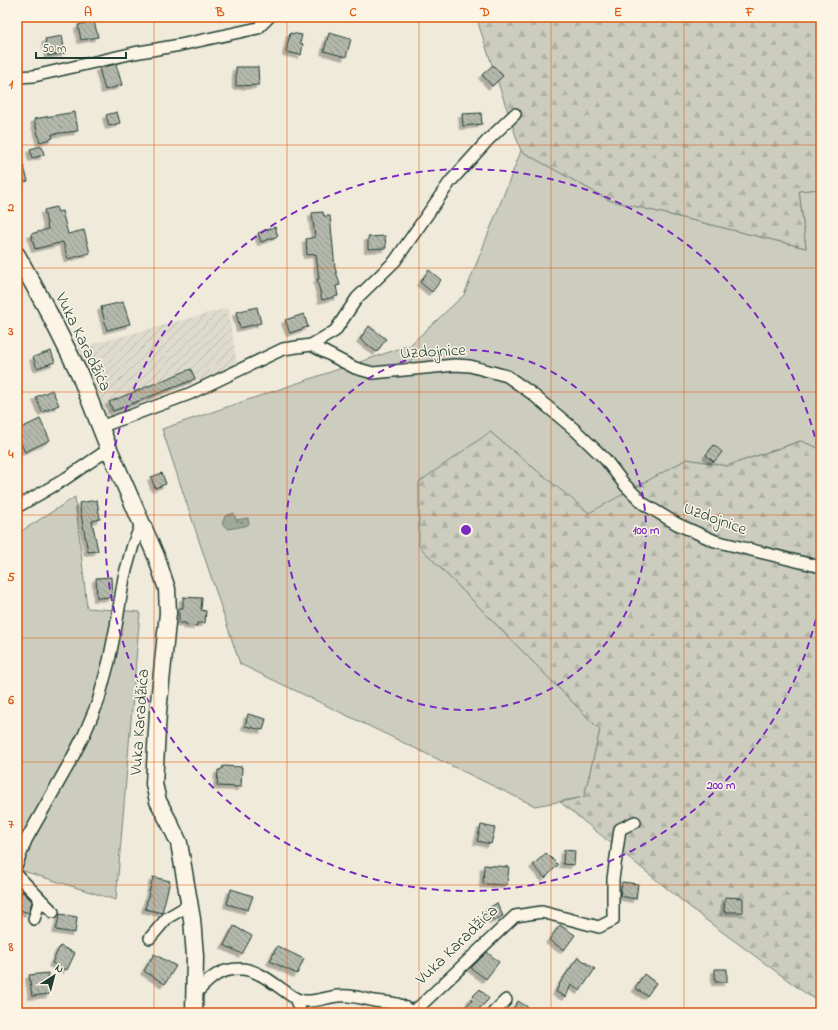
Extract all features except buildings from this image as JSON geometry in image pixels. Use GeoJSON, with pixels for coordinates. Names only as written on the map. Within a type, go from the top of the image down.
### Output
{"type":"FeatureCollection","features":[{"type":"Feature","properties":{"kind":"street"},"geometry":{"type":"LineString","coordinates":[[17,77],[34,76],[134,53],[180,45],[258,28],[269,17]]}},
{"type":"Feature","properties":{"kind":"street"},"geometry":{"type":"LineString","coordinates":[[100,427],[189,394],[283,349],[311,344],[335,332],[357,298],[395,261],[450,182],[488,140],[515,114]]}},
{"type":"Feature","properties":{"kind":"street","name":"Vuka Karadžića"},"geometry":{"type":"LineString","coordinates":[[17,255],[79,373],[109,449],[156,556],[167,589],[168,613],[158,712],[154,784],[158,801],[179,843],[189,905],[195,956],[194,1013]]}},
{"type":"Feature","properties":{"kind":"street","name":"Uzdojnice"},"geometry":{"type":"LineString","coordinates":[[311,344],[355,368],[373,373],[455,364],[470,366],[507,376],[531,393],[574,429],[605,459],[625,486],[644,504],[676,524],[715,541],[821,567]]}},
{"type":"Feature","properties":{"kind":"street"},"geometry":{"type":"LineString","coordinates":[[17,507],[62,481],[109,449]]}},
{"type":"Feature","properties":{"kind":"street"},"geometry":{"type":"LineString","coordinates":[[17,864],[26,840],[84,735],[98,702],[109,661],[124,577],[133,545],[142,522]]}},
{"type":"Feature","properties":{"kind":"street","name":"Vuka Karadžića"},"geometry":{"type":"LineString","coordinates":[[194,995],[214,975],[228,970],[240,969],[249,970],[262,976],[295,998],[304,1001],[339,996],[361,997],[374,1001],[398,1004],[404,1006],[411,1012],[419,1008],[515,916],[542,912],[599,927],[613,920],[613,879],[620,829],[635,822]]}},
{"type":"Feature","properties":{"kind":"street"},"geometry":{"type":"LineString","coordinates":[[17,875],[54,912]]}},
{"type":"Feature","properties":{"kind":"street"},"geometry":{"type":"LineString","coordinates":[[34,919],[40,899]]}},
{"type":"Feature","properties":{"kind":"street"},"geometry":{"type":"LineString","coordinates":[[150,938],[167,918],[189,905]]}},
{"type":"Feature","properties":{"kind":"street"},"geometry":{"type":"LineString","coordinates":[[295,998],[301,1013]]}},
{"type":"Feature","properties":{"kind":"street"},"geometry":{"type":"LineString","coordinates":[[493,1013],[506,1000]]}},
{"type":"Feature","properties":{"kind":"shaded area"},"geometry":{"type":"Polygon","coordinates":[[[228,308],[237,365],[107,417],[78,348],[228,308]]]}},
{"type":"Feature","properties":{"kind":"green space"},"geometry":{"type":"Polygon","coordinates":[[[478,17],[821,17],[821,189],[799,191],[806,248],[609,200],[521,151],[479,26],[478,17]]]}},
{"type":"Feature","properties":{"kind":"green space"},"geometry":{"type":"Polygon","coordinates":[[[521,151],[609,200],[806,248],[799,190],[821,189],[821,449],[800,441],[727,466],[687,459],[589,514],[490,432],[419,546],[600,730],[584,797],[535,806],[240,664],[162,429],[410,345],[464,295],[521,151]]]}},
{"type":"Feature","properties":{"kind":"green space"},"geometry":{"type":"Polygon","coordinates":[[[490,432],[589,513],[687,459],[727,466],[801,441],[821,449],[821,1001],[808,995],[706,920],[560,802],[584,797],[600,730],[419,546],[419,482],[490,432]]]}},
{"type":"Feature","properties":{"kind":"green space"},"geometry":{"type":"Polygon","coordinates":[[[75,497],[87,608],[140,612],[116,900],[17,869],[17,534],[75,497]]]}},
{"type":"Feature","properties":{"kind":"water"},"geometry":{"type":"Polygon","coordinates":[[[234,513],[236,520],[248,518],[249,524],[228,529],[222,524],[225,516],[234,513]]]}}]}
